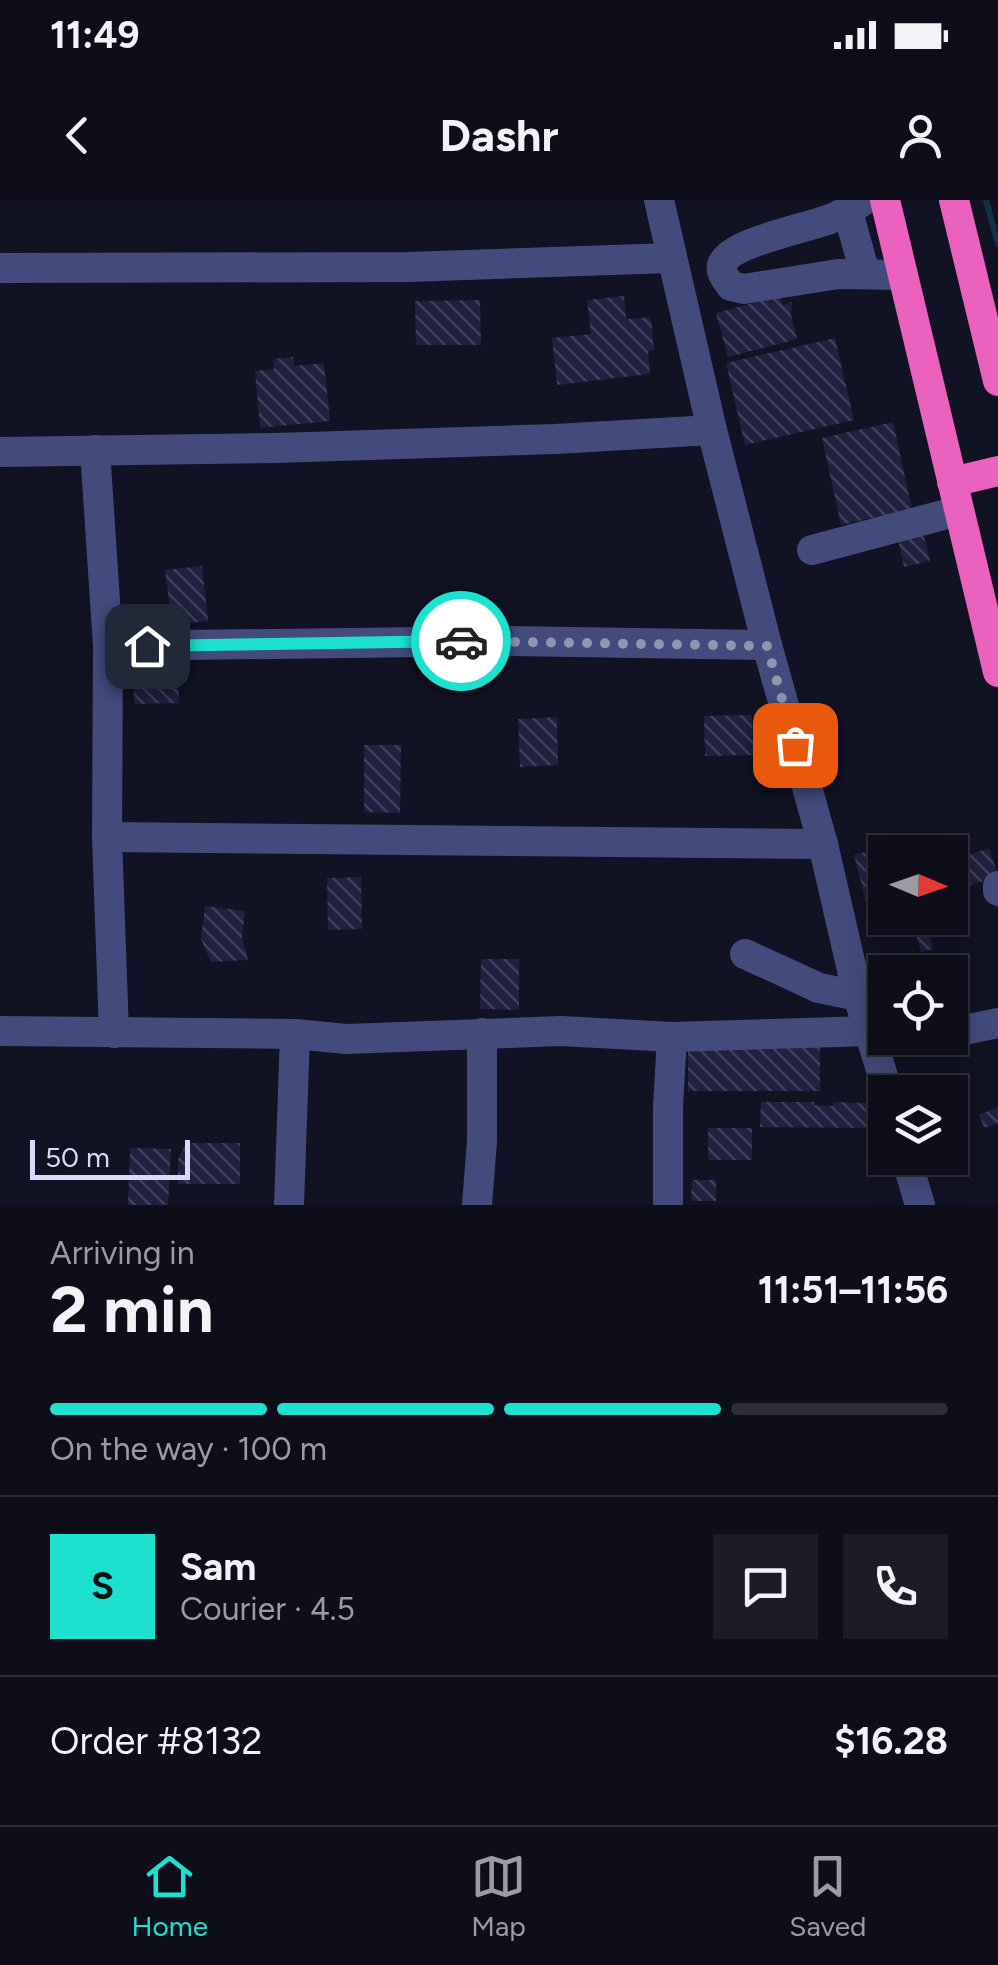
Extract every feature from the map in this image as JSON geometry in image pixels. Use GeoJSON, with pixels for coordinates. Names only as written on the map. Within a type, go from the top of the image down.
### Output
{"type":"FeatureCollection","features":[{"type":"Feature","properties":{"kind":"highway"},"geometry":{"type":"LineString","coordinates":[[885,200],[998,672]]}},
{"type":"Feature","properties":{"kind":"highway"},"geometry":{"type":"LineString","coordinates":[[954,200],[998,382]]}},
{"type":"Feature","properties":{"kind":"highway"},"geometry":{"type":"LineString","coordinates":[[955,497],[998,471]]}},
{"type":"Feature","properties":{"kind":"street"},"geometry":{"type":"LineString","coordinates":[[658,200],[712,430],[868,1026]]}},
{"type":"Feature","properties":{"kind":"street"},"geometry":{"type":"LineString","coordinates":[[731,286],[722,272],[729,254],[826,221],[856,206],[865,273]]}},
{"type":"Feature","properties":{"kind":"street"},"geometry":{"type":"LineString","coordinates":[[778,236],[791,282]]}},
{"type":"Feature","properties":{"kind":"street"},"geometry":{"type":"LineString","coordinates":[[0,268],[408,266],[670,258]]}},
{"type":"Feature","properties":{"kind":"street"},"geometry":{"type":"LineString","coordinates":[[681,296],[838,274],[903,276]]}},
{"type":"Feature","properties":{"kind":"street"},"geometry":{"type":"LineString","coordinates":[[0,452],[276,448],[712,430]]}},
{"type":"Feature","properties":{"kind":"street"},"geometry":{"type":"LineString","coordinates":[[95,450],[108,646],[107,837],[114,1033]]}},
{"type":"Feature","properties":{"kind":"street"},"geometry":{"type":"LineString","coordinates":[[812,550],[955,497]]}},
{"type":"Feature","properties":{"kind":"street"},"geometry":{"type":"LineString","coordinates":[[108,646],[500,641],[767,646]]}},
{"type":"Feature","properties":{"kind":"street"},"geometry":{"type":"LineString","coordinates":[[107,837],[823,844]]}},
{"type":"Feature","properties":{"kind":"street"},"geometry":{"type":"LineString","coordinates":[[745,954],[820,988],[858,996]]}},
{"type":"Feature","properties":{"kind":"street"},"geometry":{"type":"LineString","coordinates":[[968,1030],[998,1023]]}},
{"type":"Feature","properties":{"kind":"street"},"geometry":{"type":"LineString","coordinates":[[0,1031],[295,1034],[346,1039],[561,1030],[672,1037],[868,1038]]}},
{"type":"Feature","properties":{"kind":"street"},"geometry":{"type":"LineString","coordinates":[[477,1205],[482,1141],[482,1033]]}},
{"type":"Feature","properties":{"kind":"street"},"geometry":{"type":"LineString","coordinates":[[289,1205],[295,1034]]}},
{"type":"Feature","properties":{"kind":"street"},"geometry":{"type":"LineString","coordinates":[[668,1205],[672,1037]]}},
{"type":"Feature","properties":{"kind":"street"},"geometry":{"type":"LineString","coordinates":[[911,1175],[920,1205]]}},
{"type":"Feature","properties":{"kind":"building"},"geometry":{"type":"Polygon","coordinates":[[[624,296],[626,319],[651,317],[654,350],[648,351],[650,374],[557,385],[552,338],[591,334],[587,300],[624,296]]]}},
{"type":"Feature","properties":{"kind":"building"},"geometry":{"type":"Polygon","coordinates":[[[780,296],[783,305],[792,302],[797,339],[728,357],[716,313],[780,296]]]}},
{"type":"Feature","properties":{"kind":"building"},"geometry":{"type":"Polygon","coordinates":[[[480,300],[481,345],[416,345],[415,301],[480,300]]]}},
{"type":"Feature","properties":{"kind":"building"},"geometry":{"type":"Polygon","coordinates":[[[835,338],[854,420],[745,445],[726,363],[835,338]]]}},
{"type":"Feature","properties":{"kind":"building"},"geometry":{"type":"Polygon","coordinates":[[[293,357],[294,366],[324,363],[330,421],[260,428],[255,371],[274,369],[273,359],[293,357]]]}},
{"type":"Feature","properties":{"kind":"building"},"geometry":{"type":"Polygon","coordinates":[[[893,422],[912,509],[841,525],[822,438],[893,422]]]}},
{"type":"Feature","properties":{"kind":"building"},"geometry":{"type":"Polygon","coordinates":[[[923,533],[930,561],[904,567],[898,539],[923,533]]]}},
{"type":"Feature","properties":{"kind":"building"},"geometry":{"type":"Polygon","coordinates":[[[202,566],[208,621],[172,625],[165,570],[202,566]]]}},
{"type":"Feature","properties":{"kind":"building"},"geometry":{"type":"Polygon","coordinates":[[[178,666],[179,703],[134,704],[133,667],[178,666]]]}},
{"type":"Feature","properties":{"kind":"building"},"geometry":{"type":"Polygon","coordinates":[[[752,715],[753,755],[705,756],[704,716],[752,715]]]}},
{"type":"Feature","properties":{"kind":"building"},"geometry":{"type":"Polygon","coordinates":[[[557,717],[558,765],[520,767],[518,719],[557,717]]]}},
{"type":"Feature","properties":{"kind":"building"},"geometry":{"type":"Polygon","coordinates":[[[364,745],[401,745],[400,813],[364,812],[364,745]]]}},
{"type":"Feature","properties":{"kind":"building"},"geometry":{"type":"Polygon","coordinates":[[[989,848],[998,876],[968,886],[968,855],[989,848]]]}},
{"type":"Feature","properties":{"kind":"building"},"geometry":{"type":"Polygon","coordinates":[[[868,851],[868,910],[854,855],[868,851]]]}},
{"type":"Feature","properties":{"kind":"building"},"geometry":{"type":"Polygon","coordinates":[[[361,877],[362,929],[328,930],[327,878],[361,877]]]}},
{"type":"Feature","properties":{"kind":"building"},"geometry":{"type":"Polygon","coordinates":[[[205,906],[245,911],[242,938],[248,960],[211,962],[201,939],[205,906]]]}},
{"type":"Feature","properties":{"kind":"building"},"geometry":{"type":"Polygon","coordinates":[[[916,935],[929,935],[933,949],[921,952],[916,935]]]}},
{"type":"Feature","properties":{"kind":"building"},"geometry":{"type":"Polygon","coordinates":[[[481,959],[519,959],[519,1010],[480,1009],[481,959]]]}},
{"type":"Feature","properties":{"kind":"building"},"geometry":{"type":"Polygon","coordinates":[[[820,1044],[820,1091],[688,1091],[688,1047],[820,1044]]]}},
{"type":"Feature","properties":{"kind":"building"},"geometry":{"type":"Polygon","coordinates":[[[761,1102],[833,1106],[833,1102],[868,1103],[868,1128],[760,1127],[761,1102]]]}},
{"type":"Feature","properties":{"kind":"building"},"geometry":{"type":"Polygon","coordinates":[[[998,1108],[998,1123],[984,1128],[979,1114],[998,1108]]]}},
{"type":"Feature","properties":{"kind":"building"},"geometry":{"type":"Polygon","coordinates":[[[708,1128],[752,1128],[752,1160],[708,1160],[708,1128]]]}},
{"type":"Feature","properties":{"kind":"building"},"geometry":{"type":"Polygon","coordinates":[[[186,1143],[240,1143],[240,1184],[178,1184],[178,1159],[186,1143]]]}},
{"type":"Feature","properties":{"kind":"building"},"geometry":{"type":"Polygon","coordinates":[[[130,1148],[171,1149],[168,1205],[128,1205],[130,1148]]]}},
{"type":"Feature","properties":{"kind":"building"},"geometry":{"type":"Polygon","coordinates":[[[692,1180],[716,1180],[716,1201],[691,1201],[692,1180]]]}},
{"type":"Feature","properties":{"kind":"waterway"},"geometry":{"type":"LineString","coordinates":[[986,200],[998,244]]}},
{"type":"Feature","properties":{"kind":"way so far"},"geometry":{"type":"LineString","coordinates":[[461,641],[767,646],[795,745]]}},
{"type":"Feature","properties":{"kind":"route"},"geometry":{"type":"LineString","coordinates":[[147,646],[461,641]]}}]}
